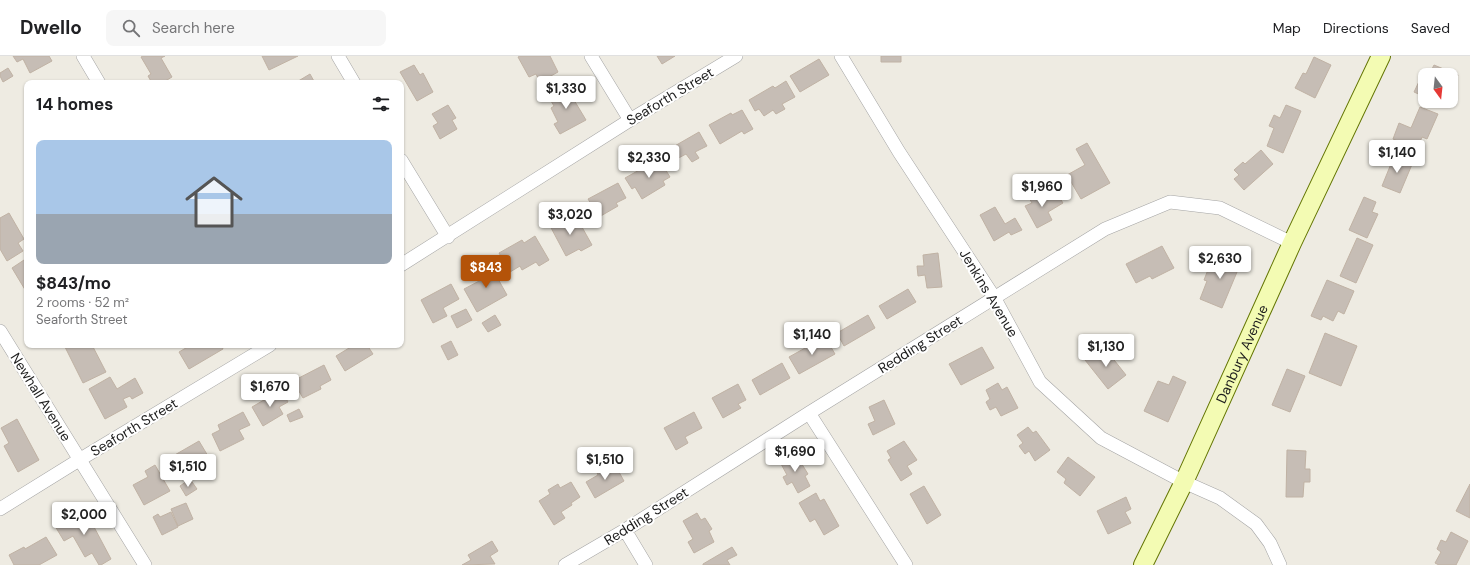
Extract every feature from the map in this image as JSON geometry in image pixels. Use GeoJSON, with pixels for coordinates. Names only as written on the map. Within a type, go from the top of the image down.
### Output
{"type":"FeatureCollection","features":[{"type":"Feature","properties":{"kind":"street"},"geometry":{"type":"LineString","coordinates":[[83,56],[97,80]]}},
{"type":"Feature","properties":{"kind":"street"},"geometry":{"type":"LineString","coordinates":[[338,56],[352,80]]}},
{"type":"Feature","properties":{"kind":"street"},"geometry":{"type":"LineString","coordinates":[[591,56],[630,120]]}},
{"type":"Feature","properties":{"kind":"street","name":"Seaforth Street"},"geometry":{"type":"LineString","coordinates":[[404,263],[630,120],[736,56]]}},
{"type":"Feature","properties":{"kind":"street","name":"Jenkins Avenue"},"geometry":{"type":"LineString","coordinates":[[842,56],[899,152],[994,297],[1040,382],[1102,438],[1184,482],[1220,498],[1256,524],[1270,544],[1280,565]]}},
{"type":"Feature","properties":{"kind":"street","name":"Danbury Avenue"},"geometry":{"type":"LineString","coordinates":[[1143,565],[1184,482],[1292,243],[1381,56]]}},
{"type":"Feature","properties":{"kind":"street"},"geometry":{"type":"LineString","coordinates":[[404,165],[448,236]]}},
{"type":"Feature","properties":{"kind":"street","name":"Redding Street"},"geometry":{"type":"LineString","coordinates":[[565,565],[625,530],[994,297],[1105,229],[1170,202],[1220,208],[1292,243]]}},
{"type":"Feature","properties":{"kind":"street","name":"Newhall Avenue"},"geometry":{"type":"LineString","coordinates":[[0,331],[145,565]]}},
{"type":"Feature","properties":{"kind":"street","name":"Seaforth Street"},"geometry":{"type":"LineString","coordinates":[[0,510],[261,348]]}},
{"type":"Feature","properties":{"kind":"street"},"geometry":{"type":"LineString","coordinates":[[810,413],[906,565]]}},
{"type":"Feature","properties":{"kind":"street"},"geometry":{"type":"LineString","coordinates":[[625,530],[646,565]]}},
{"type":"Feature","properties":{"kind":"building"},"geometry":{"type":"Polygon","coordinates":[[[13,56],[49,56],[52,61],[30,73],[23,59],[17,62],[13,56]]]}},
{"type":"Feature","properties":{"kind":"building"},"geometry":{"type":"Polygon","coordinates":[[[165,56],[161,58],[172,77],[167,80],[150,80],[148,76],[151,74],[141,57],[165,56]]]}},
{"type":"Feature","properties":{"kind":"building"},"geometry":{"type":"Polygon","coordinates":[[[262,56],[298,56],[269,70],[262,56]]]}},
{"type":"Feature","properties":{"kind":"building"},"geometry":{"type":"Polygon","coordinates":[[[550,56],[558,72],[540,82],[536,74],[529,77],[518,57],[550,56]]]}},
{"type":"Feature","properties":{"kind":"building"},"geometry":{"type":"Polygon","coordinates":[[[657,56],[675,56],[662,64],[657,56]]]}},
{"type":"Feature","properties":{"kind":"building"},"geometry":{"type":"Polygon","coordinates":[[[881,56],[901,56],[901,62],[881,62],[881,56]]]}},
{"type":"Feature","properties":{"kind":"building"},"geometry":{"type":"Polygon","coordinates":[[[1314,57],[1331,65],[1315,98],[1295,88],[1303,73],[1306,74],[1314,57]]]}},
{"type":"Feature","properties":{"kind":"building"},"geometry":{"type":"Polygon","coordinates":[[[819,59],[829,75],[800,92],[790,76],[819,59]]]}},
{"type":"Feature","properties":{"kind":"building"},"geometry":{"type":"Polygon","coordinates":[[[414,65],[420,75],[423,73],[433,92],[417,101],[400,72],[414,65]]]}},
{"type":"Feature","properties":{"kind":"building"},"geometry":{"type":"Polygon","coordinates":[[[1434,65],[1441,68],[1432,68],[1434,65]]]}},
{"type":"Feature","properties":{"kind":"building"},"geometry":{"type":"Polygon","coordinates":[[[8,68],[13,76],[3,82],[0,73],[8,68]]]}},
{"type":"Feature","properties":{"kind":"building"},"geometry":{"type":"Polygon","coordinates":[[[310,74],[313,80],[300,80],[310,74]]]}},
{"type":"Feature","properties":{"kind":"building"},"geometry":{"type":"Polygon","coordinates":[[[786,81],[795,97],[782,104],[785,109],[776,114],[773,110],[764,116],[759,109],[755,111],[749,100],[773,86],[775,88],[786,81]]]}},
{"type":"Feature","properties":{"kind":"building"},"geometry":{"type":"Polygon","coordinates":[[[1418,84],[1418,94],[1414,92],[1418,84]]]}},
{"type":"Feature","properties":{"kind":"building"},"geometry":{"type":"Polygon","coordinates":[[[565,85],[586,120],[560,134],[554,124],[558,122],[551,108],[554,106],[548,96],[565,85]]]}},
{"type":"Feature","properties":{"kind":"building"},"geometry":{"type":"Polygon","coordinates":[[[448,105],[456,118],[452,120],[457,129],[440,139],[433,126],[438,123],[432,114],[448,105]]]}},
{"type":"Feature","properties":{"kind":"building"},"geometry":{"type":"Polygon","coordinates":[[[1286,105],[1301,111],[1283,153],[1267,146],[1274,128],[1269,126],[1274,115],[1280,118],[1286,105]]]}},
{"type":"Feature","properties":{"kind":"building"},"geometry":{"type":"Polygon","coordinates":[[[1420,108],[1438,114],[1427,139],[1422,137],[1417,149],[1393,139],[1399,123],[1411,128],[1420,108]]]}},
{"type":"Feature","properties":{"kind":"building"},"geometry":{"type":"Polygon","coordinates":[[[742,110],[753,129],[744,134],[742,131],[720,144],[709,125],[731,113],[732,115],[742,110]]]}},
{"type":"Feature","properties":{"kind":"building"},"geometry":{"type":"Polygon","coordinates":[[[699,132],[707,146],[695,152],[699,158],[692,162],[686,154],[673,161],[666,151],[699,132]]]}},
{"type":"Feature","properties":{"kind":"building"},"geometry":{"type":"Polygon","coordinates":[[[1087,143],[1110,183],[1081,199],[1067,175],[1085,165],[1076,149],[1087,143]]]}},
{"type":"Feature","properties":{"kind":"building"},"geometry":{"type":"Polygon","coordinates":[[[1261,150],[1273,164],[1244,190],[1234,179],[1239,175],[1234,170],[1243,162],[1245,164],[1261,150]]]}},
{"type":"Feature","properties":{"kind":"building"},"geometry":{"type":"Polygon","coordinates":[[[1395,154],[1413,162],[1400,193],[1382,186],[1395,154]]]}},
{"type":"Feature","properties":{"kind":"building"},"geometry":{"type":"Polygon","coordinates":[[[659,159],[670,177],[663,181],[665,185],[642,199],[635,187],[632,189],[625,178],[659,159]]]}},
{"type":"Feature","properties":{"kind":"building"},"geometry":{"type":"Polygon","coordinates":[[[618,183],[626,198],[616,203],[618,206],[599,217],[588,199],[618,183]]]}},
{"type":"Feature","properties":{"kind":"building"},"geometry":{"type":"Polygon","coordinates":[[[1044,190],[1049,199],[1057,194],[1063,203],[1048,212],[1052,220],[1037,228],[1025,206],[1032,203],[1029,198],[1044,190]]]}},
{"type":"Feature","properties":{"kind":"building"},"geometry":{"type":"Polygon","coordinates":[[[1364,197],[1376,202],[1372,212],[1378,214],[1367,238],[1349,230],[1364,197]]]}},
{"type":"Feature","properties":{"kind":"building"},"geometry":{"type":"Polygon","coordinates":[[[995,207],[1005,224],[1015,218],[1022,230],[1011,235],[1009,232],[994,241],[980,215],[995,207]]]}},
{"type":"Feature","properties":{"kind":"building"},"geometry":{"type":"Polygon","coordinates":[[[9,213],[24,239],[18,243],[23,251],[7,261],[0,249],[0,218],[9,213]]]}},
{"type":"Feature","properties":{"kind":"building"},"geometry":{"type":"Polygon","coordinates":[[[561,218],[566,227],[578,220],[592,245],[581,251],[579,249],[566,256],[549,224],[561,218]]]}},
{"type":"Feature","properties":{"kind":"building"},"geometry":{"type":"Polygon","coordinates":[[[535,236],[549,260],[539,266],[536,262],[522,270],[520,266],[510,272],[499,253],[522,240],[524,243],[535,236]]]}},
{"type":"Feature","properties":{"kind":"building"},"geometry":{"type":"Polygon","coordinates":[[[1357,238],[1373,245],[1356,283],[1340,276],[1357,238]]]}},
{"type":"Feature","properties":{"kind":"building"},"geometry":{"type":"Polygon","coordinates":[[[1162,246],[1174,268],[1152,279],[1150,276],[1136,283],[1126,264],[1162,246]]]}},
{"type":"Feature","properties":{"kind":"building"},"geometry":{"type":"Polygon","coordinates":[[[1223,252],[1242,260],[1222,308],[1200,299],[1207,281],[1204,280],[1211,262],[1218,265],[1223,252]]]}},
{"type":"Feature","properties":{"kind":"building"},"geometry":{"type":"Polygon","coordinates":[[[938,253],[942,287],[927,288],[925,275],[918,276],[917,266],[924,266],[923,255],[938,253]]]}},
{"type":"Feature","properties":{"kind":"building"},"geometry":{"type":"Polygon","coordinates":[[[24,260],[24,288],[12,268],[24,260]]]}},
{"type":"Feature","properties":{"kind":"building"},"geometry":{"type":"Polygon","coordinates":[[[488,261],[507,295],[477,312],[464,289],[483,279],[477,267],[488,261]]]}},
{"type":"Feature","properties":{"kind":"building"},"geometry":{"type":"Polygon","coordinates":[[[1327,280],[1354,291],[1344,314],[1338,311],[1333,321],[1323,316],[1321,320],[1311,316],[1327,280]]]}},
{"type":"Feature","properties":{"kind":"building"},"geometry":{"type":"Polygon","coordinates":[[[451,284],[459,299],[443,308],[447,316],[433,323],[421,300],[451,284]]]}},
{"type":"Feature","properties":{"kind":"building"},"geometry":{"type":"Polygon","coordinates":[[[908,289],[916,302],[887,319],[879,306],[908,289]]]}},
{"type":"Feature","properties":{"kind":"building"},"geometry":{"type":"Polygon","coordinates":[[[466,309],[472,320],[457,328],[451,316],[466,309]]]}},
{"type":"Feature","properties":{"kind":"building"},"geometry":{"type":"Polygon","coordinates":[[[495,315],[501,325],[488,332],[482,323],[495,315]]]}},
{"type":"Feature","properties":{"kind":"building"},"geometry":{"type":"Polygon","coordinates":[[[868,315],[875,328],[844,346],[837,333],[868,315]]]}},
{"type":"Feature","properties":{"kind":"building"},"geometry":{"type":"Polygon","coordinates":[[[1325,333],[1357,346],[1341,386],[1309,373],[1325,333]]]}},
{"type":"Feature","properties":{"kind":"building"},"geometry":{"type":"Polygon","coordinates":[[[825,337],[835,354],[799,374],[789,357],[825,337]]]}},
{"type":"Feature","properties":{"kind":"building"},"geometry":{"type":"Polygon","coordinates":[[[451,341],[458,355],[448,360],[441,346],[451,341]]]}},
{"type":"Feature","properties":{"kind":"building"},"geometry":{"type":"Polygon","coordinates":[[[1103,346],[1126,375],[1108,389],[1085,360],[1103,346]]]}},
{"type":"Feature","properties":{"kind":"building"},"geometry":{"type":"Polygon","coordinates":[[[982,347],[994,368],[961,385],[949,364],[982,347]]]}},
{"type":"Feature","properties":{"kind":"building"},"geometry":{"type":"Polygon","coordinates":[[[66,348],[94,348],[106,372],[83,383],[66,348]]]}},
{"type":"Feature","properties":{"kind":"building"},"geometry":{"type":"Polygon","coordinates":[[[186,348],[223,349],[189,369],[179,352],[186,348]]]}},
{"type":"Feature","properties":{"kind":"building"},"geometry":{"type":"Polygon","coordinates":[[[349,348],[369,348],[373,354],[345,371],[336,356],[349,348]]]}},
{"type":"Feature","properties":{"kind":"building"},"geometry":{"type":"Polygon","coordinates":[[[782,363],[790,378],[760,395],[752,380],[782,363]]]}},
{"type":"Feature","properties":{"kind":"building"},"geometry":{"type":"Polygon","coordinates":[[[324,365],[331,380],[320,386],[321,389],[303,398],[293,381],[324,365]]]}},
{"type":"Feature","properties":{"kind":"building"},"geometry":{"type":"Polygon","coordinates":[[[1287,369],[1305,376],[1290,412],[1272,405],[1287,369]]]}},
{"type":"Feature","properties":{"kind":"building"},"geometry":{"type":"Polygon","coordinates":[[[1173,376],[1186,382],[1168,422],[1144,411],[1158,381],[1169,385],[1173,376]]]}},
{"type":"Feature","properties":{"kind":"building"},"geometry":{"type":"Polygon","coordinates":[[[110,377],[117,389],[135,378],[143,393],[132,399],[130,396],[123,399],[127,407],[105,419],[89,389],[110,377]]]}},
{"type":"Feature","properties":{"kind":"building"},"geometry":{"type":"Polygon","coordinates":[[[998,383],[1002,390],[1007,387],[1018,408],[1001,416],[996,407],[990,410],[986,402],[990,399],[986,390],[998,383]]]}},
{"type":"Feature","properties":{"kind":"building"},"geometry":{"type":"Polygon","coordinates":[[[738,384],[746,400],[738,404],[741,408],[723,418],[712,398],[738,384]]]}},
{"type":"Feature","properties":{"kind":"building"},"geometry":{"type":"Polygon","coordinates":[[[281,390],[288,402],[279,407],[283,414],[263,426],[252,407],[281,390]]]}},
{"type":"Feature","properties":{"kind":"building"},"geometry":{"type":"Polygon","coordinates":[[[884,400],[895,424],[873,435],[868,424],[875,421],[869,407],[884,400]]]}},
{"type":"Feature","properties":{"kind":"building"},"geometry":{"type":"Polygon","coordinates":[[[299,409],[303,417],[290,422],[287,415],[299,409]]]}},
{"type":"Feature","properties":{"kind":"building"},"geometry":{"type":"Polygon","coordinates":[[[243,412],[250,425],[239,430],[244,439],[220,451],[212,434],[220,430],[218,425],[243,412]]]}},
{"type":"Feature","properties":{"kind":"building"},"geometry":{"type":"Polygon","coordinates":[[[694,412],[702,428],[685,437],[688,443],[676,450],[664,428],[694,412]]]}},
{"type":"Feature","properties":{"kind":"building"},"geometry":{"type":"Polygon","coordinates":[[[17,419],[39,460],[18,472],[4,446],[9,443],[1,428],[17,419]]]}},
{"type":"Feature","properties":{"kind":"building"},"geometry":{"type":"Polygon","coordinates":[[[1028,427],[1033,433],[1036,431],[1050,450],[1035,461],[1029,451],[1025,454],[1019,446],[1023,443],[1017,435],[1028,427]]]}},
{"type":"Feature","properties":{"kind":"building"},"geometry":{"type":"Polygon","coordinates":[[[199,441],[208,456],[174,475],[166,460],[199,441]]]}},
{"type":"Feature","properties":{"kind":"building"},"geometry":{"type":"Polygon","coordinates":[[[904,441],[917,460],[907,466],[912,474],[901,481],[888,460],[891,458],[887,451],[904,441]]]}},
{"type":"Feature","properties":{"kind":"building"},"geometry":{"type":"Polygon","coordinates":[[[1287,450],[1306,451],[1305,469],[1310,469],[1310,482],[1304,482],[1303,497],[1286,497],[1287,450]]]}},
{"type":"Feature","properties":{"kind":"building"},"geometry":{"type":"Polygon","coordinates":[[[795,453],[808,474],[805,476],[810,486],[798,493],[792,482],[787,485],[783,477],[787,475],[780,462],[795,453]]]}},
{"type":"Feature","properties":{"kind":"building"},"geometry":{"type":"Polygon","coordinates":[[[1068,457],[1095,477],[1080,496],[1064,483],[1066,479],[1057,472],[1068,457]]]}},
{"type":"Feature","properties":{"kind":"building"},"geometry":{"type":"Polygon","coordinates":[[[155,465],[170,491],[144,505],[133,485],[148,477],[145,471],[155,465]]]}},
{"type":"Feature","properties":{"kind":"building"},"geometry":{"type":"Polygon","coordinates":[[[605,465],[607,469],[615,465],[624,481],[595,498],[586,482],[598,475],[596,470],[605,465]]]}},
{"type":"Feature","properties":{"kind":"building"},"geometry":{"type":"Polygon","coordinates":[[[190,479],[197,489],[186,496],[180,486],[190,479]]]}},
{"type":"Feature","properties":{"kind":"building"},"geometry":{"type":"Polygon","coordinates":[[[571,482],[580,497],[571,503],[572,505],[561,512],[565,518],[554,525],[539,501],[550,494],[548,490],[558,484],[560,488],[571,482]]]}},
{"type":"Feature","properties":{"kind":"building"},"geometry":{"type":"Polygon","coordinates":[[[1470,484],[1470,518],[1456,511],[1470,484]]]}},
{"type":"Feature","properties":{"kind":"building"},"geometry":{"type":"Polygon","coordinates":[[[924,486],[941,515],[927,524],[910,494],[924,486]]]}},
{"type":"Feature","properties":{"kind":"building"},"geometry":{"type":"Polygon","coordinates":[[[816,493],[820,501],[824,499],[839,526],[824,535],[815,519],[810,522],[799,503],[816,493]]]}},
{"type":"Feature","properties":{"kind":"building"},"geometry":{"type":"Polygon","coordinates":[[[1126,497],[1131,509],[1125,512],[1131,523],[1108,534],[1097,511],[1126,497]]]}},
{"type":"Feature","properties":{"kind":"building"},"geometry":{"type":"Polygon","coordinates":[[[186,503],[193,519],[178,526],[171,509],[186,503]]]}},
{"type":"Feature","properties":{"kind":"building"},"geometry":{"type":"Polygon","coordinates":[[[85,510],[111,559],[101,565],[99,565],[92,553],[85,557],[73,536],[64,541],[55,526],[85,510]]]}},
{"type":"Feature","properties":{"kind":"building"},"geometry":{"type":"Polygon","coordinates":[[[171,512],[178,527],[162,535],[153,517],[158,514],[160,517],[171,512]]]}},
{"type":"Feature","properties":{"kind":"building"},"geometry":{"type":"Polygon","coordinates":[[[697,513],[701,520],[705,518],[712,529],[709,531],[714,542],[694,553],[688,542],[693,539],[683,521],[697,513]]]}},
{"type":"Feature","properties":{"kind":"building"},"geometry":{"type":"Polygon","coordinates":[[[1451,532],[1468,541],[1456,565],[1439,565],[1435,563],[1441,552],[1437,549],[1441,540],[1446,542],[1451,532]]]}},
{"type":"Feature","properties":{"kind":"building"},"geometry":{"type":"Polygon","coordinates":[[[46,537],[57,555],[39,565],[14,565],[9,555],[24,547],[25,549],[46,537]]]}},
{"type":"Feature","properties":{"kind":"building"},"geometry":{"type":"Polygon","coordinates":[[[492,541],[498,551],[490,556],[495,564],[462,565],[471,560],[468,555],[492,541]]]}},
{"type":"Feature","properties":{"kind":"building"},"geometry":{"type":"Polygon","coordinates":[[[732,547],[737,555],[727,560],[730,565],[703,565],[703,564],[732,547]]]}}]}
